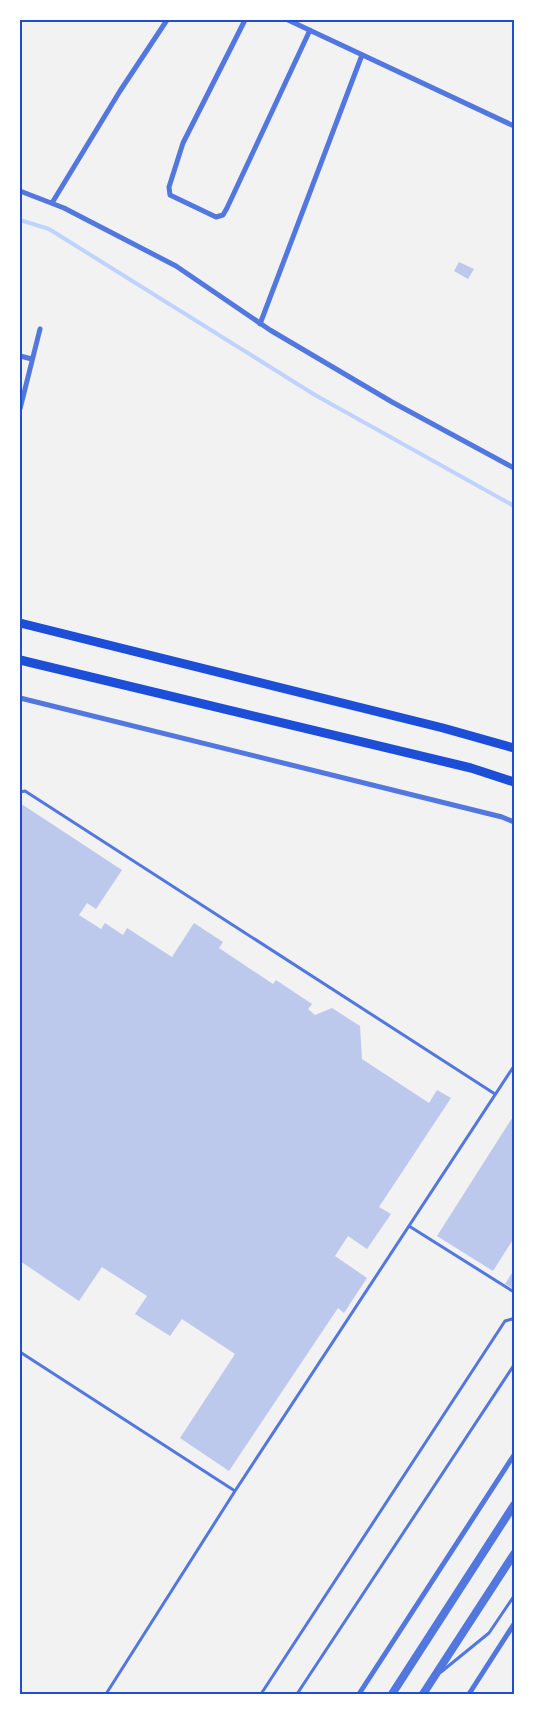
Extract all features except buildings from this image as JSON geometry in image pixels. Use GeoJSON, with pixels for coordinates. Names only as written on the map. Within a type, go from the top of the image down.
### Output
{"type":"FeatureCollection","features":[{"type":"Feature","properties":{"kind":"main road"},"geometry":{"type":"LineString","coordinates":[[20,623],[443,728],[514,748]]}},
{"type":"Feature","properties":{"kind":"main road"},"geometry":{"type":"LineString","coordinates":[[20,660],[470,768],[514,782]]}},
{"type":"Feature","properties":{"kind":"street"},"geometry":{"type":"LineString","coordinates":[[52,203],[120,91],[167,20]]}},
{"type":"Feature","properties":{"kind":"street"},"geometry":{"type":"LineString","coordinates":[[246,20],[183,143],[169,187],[170,195],[216,217],[223,215],[227,208],[310,30]]}},
{"type":"Feature","properties":{"kind":"street"},"geometry":{"type":"LineString","coordinates":[[288,20],[514,126]]}},
{"type":"Feature","properties":{"kind":"street"},"geometry":{"type":"LineString","coordinates":[[260,324],[362,55]]}},
{"type":"Feature","properties":{"kind":"street"},"geometry":{"type":"LineString","coordinates":[[20,191],[64,208],[176,266],[260,324],[392,402],[514,468]]}},
{"type":"Feature","properties":{"kind":"street"},"geometry":{"type":"LineString","coordinates":[[20,409],[40,329]]}},
{"type":"Feature","properties":{"kind":"street"},"geometry":{"type":"LineString","coordinates":[[20,356],[32,359]]}},
{"type":"Feature","properties":{"kind":"street"},"geometry":{"type":"LineString","coordinates":[[20,698],[502,817],[514,822]]}},
{"type":"Feature","properties":{"kind":"street"},"geometry":{"type":"LineString","coordinates":[[359,1694],[514,1455]]}},
{"type":"Feature","properties":{"kind":"street"},"geometry":{"type":"LineString","coordinates":[[394,1693],[514,1505]]}},
{"type":"Feature","properties":{"kind":"street"},"geometry":{"type":"LineString","coordinates":[[423,1694],[514,1554]]}},
{"type":"Feature","properties":{"kind":"street"},"geometry":{"type":"LineString","coordinates":[[469,1694],[514,1624]]}},
{"type":"Feature","properties":{"kind":"lane"},"geometry":{"type":"LineString","coordinates":[[20,792],[25,791],[495,1094]]}},
{"type":"Feature","properties":{"kind":"lane"},"geometry":{"type":"LineString","coordinates":[[106,1694],[235,1491],[514,1066]]}},
{"type":"Feature","properties":{"kind":"lane"},"geometry":{"type":"LineString","coordinates":[[409,1226],[514,1292]]}},
{"type":"Feature","properties":{"kind":"lane"},"geometry":{"type":"LineString","coordinates":[[261,1694],[505,1321],[514,1320]]}},
{"type":"Feature","properties":{"kind":"lane"},"geometry":{"type":"LineString","coordinates":[[20,1352],[235,1491]]}},
{"type":"Feature","properties":{"kind":"lane"},"geometry":{"type":"LineString","coordinates":[[297,1694],[514,1365]]}},
{"type":"Feature","properties":{"kind":"lane"},"geometry":{"type":"LineString","coordinates":[[434,1677],[490,1633],[514,1596]]}},
{"type":"Feature","properties":{"kind":"waterway"},"geometry":{"type":"LineString","coordinates":[[20,220],[49,229],[315,395],[514,506]]}}]}
